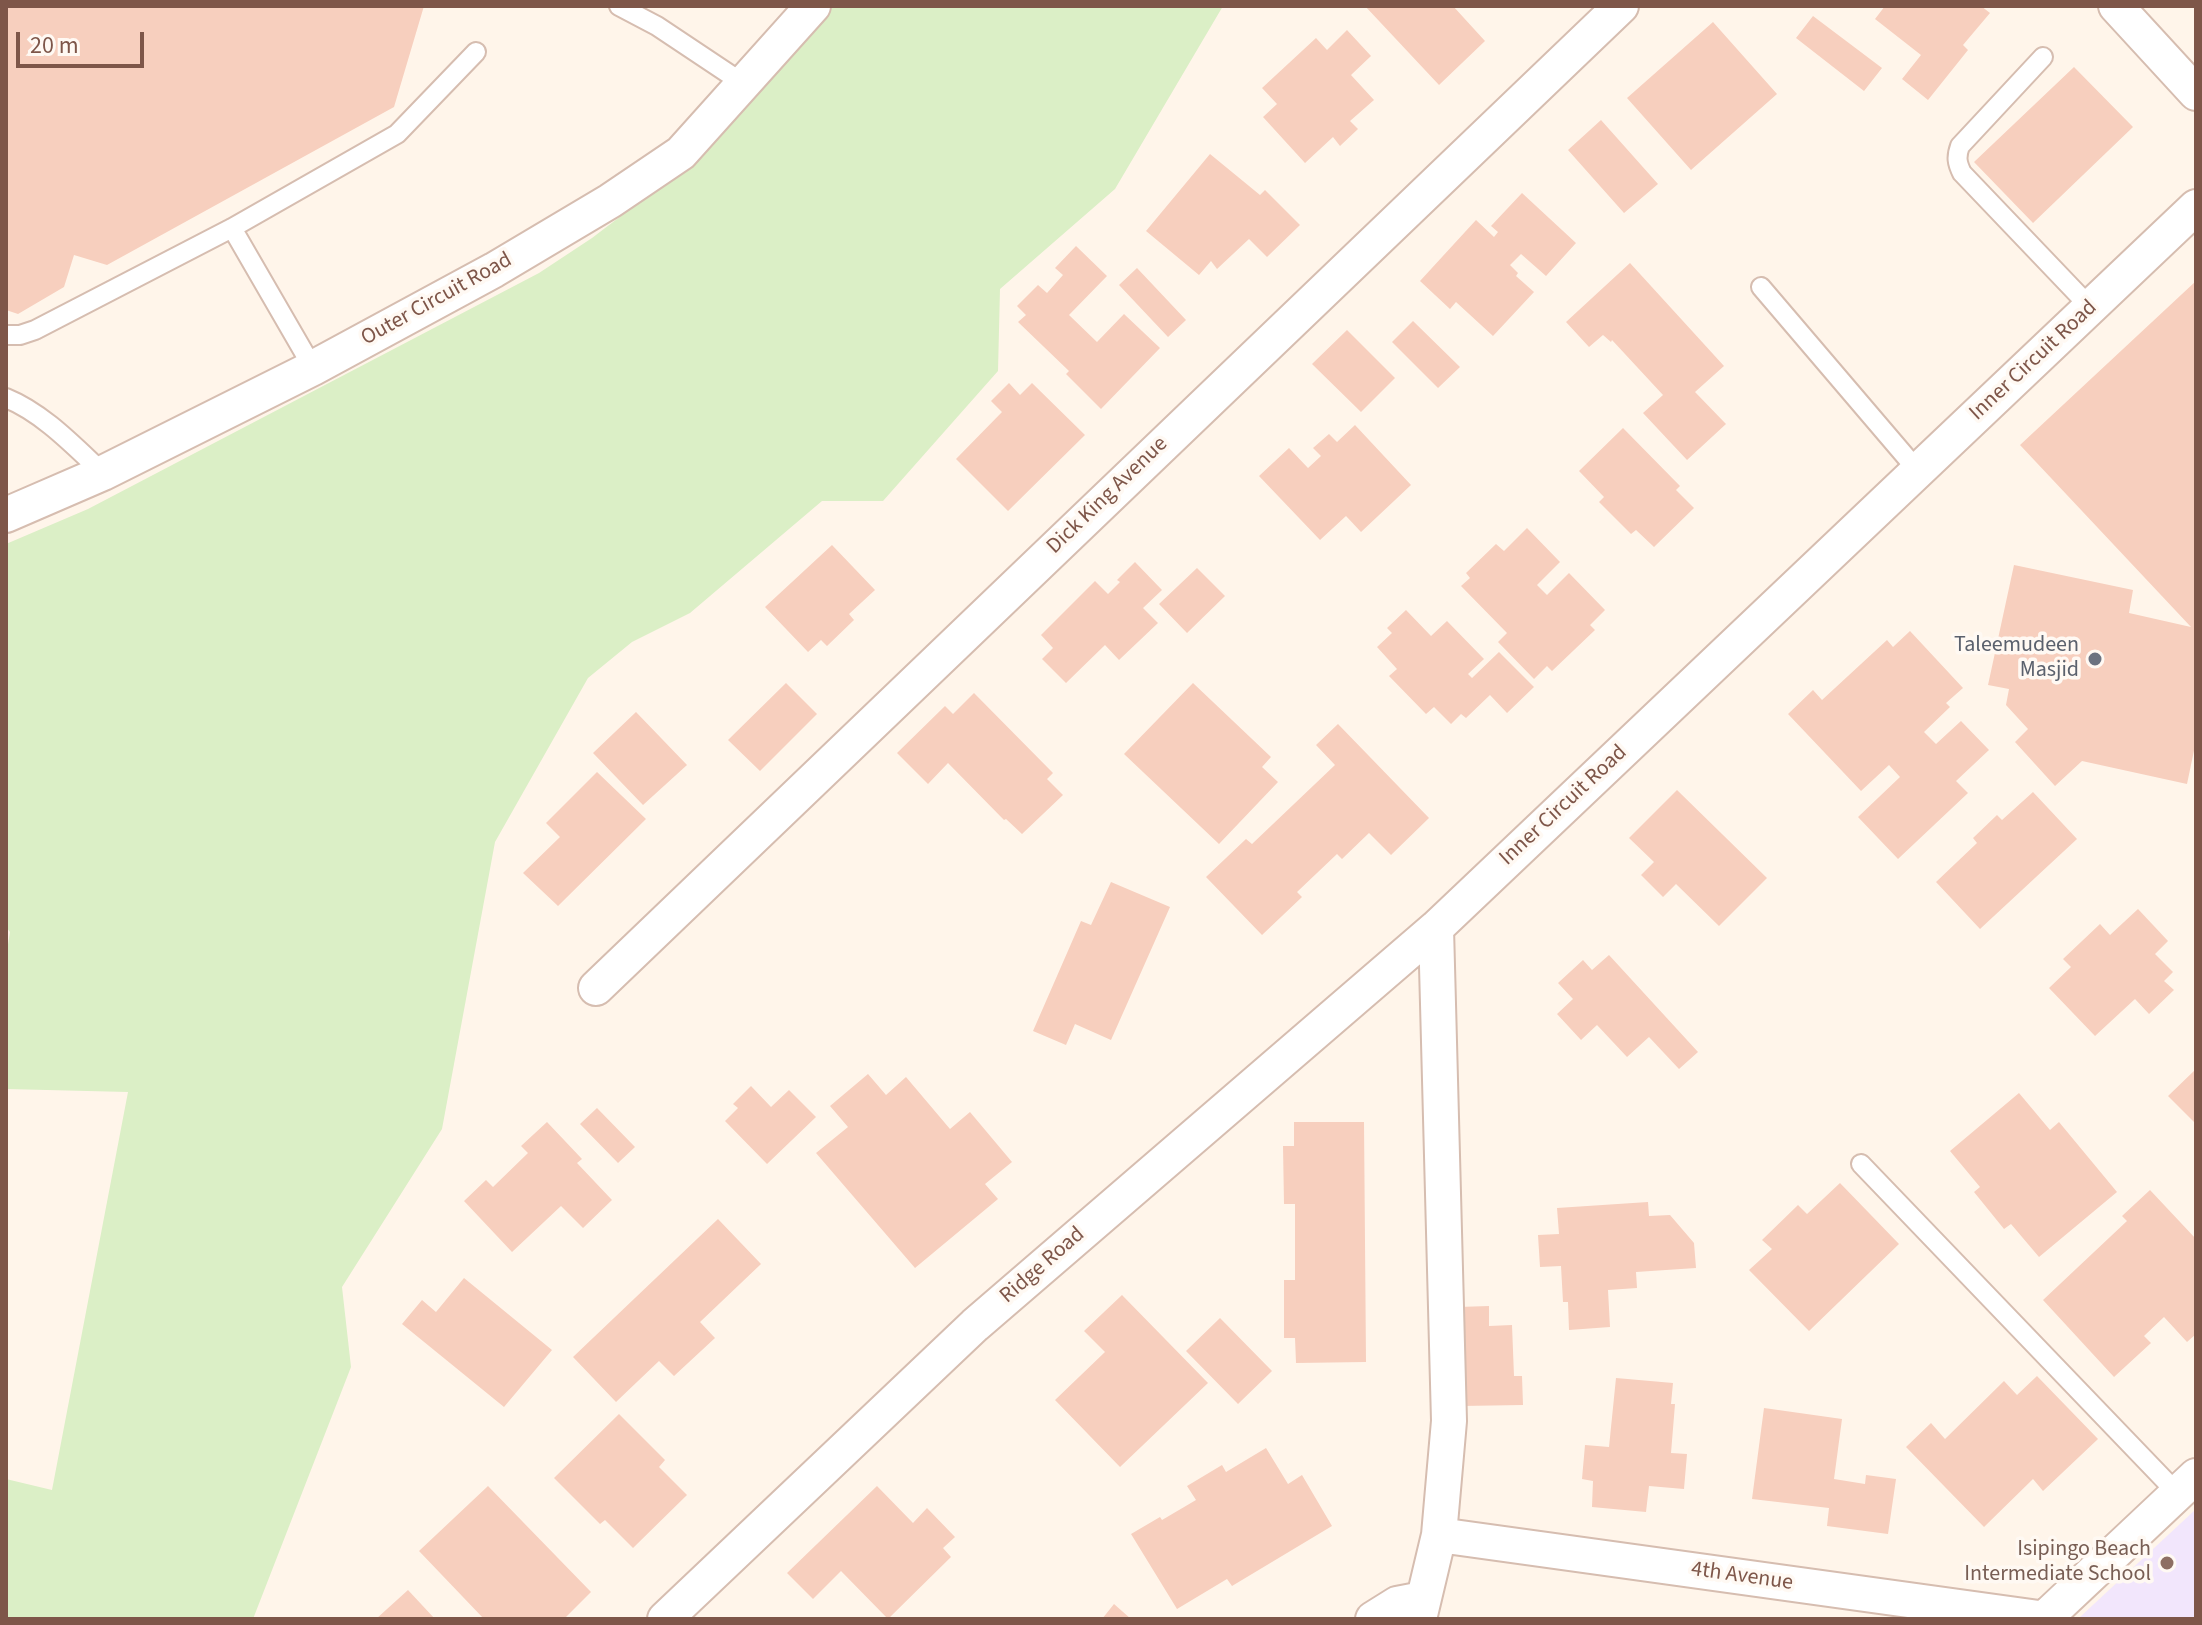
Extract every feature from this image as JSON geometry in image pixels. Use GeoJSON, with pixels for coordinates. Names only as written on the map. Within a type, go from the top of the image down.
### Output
{"type":"FeatureCollection","features":[{"type":"Feature","properties":{"kind":"street","name":"Outer Circuit Road"},"geometry":{"type":"LineString","coordinates":[[6,515],[103,473],[313,368],[494,270],[610,201],[681,153],[813,6]]}},
{"type":"Feature","properties":{"kind":"street","name":"Dick King Avenue"},"geometry":{"type":"LineString","coordinates":[[596,988],[1621,6]]}},
{"type":"Feature","properties":{"kind":"street"},"geometry":{"type":"LineString","coordinates":[[2116,6],[2196,93]]}},
{"type":"Feature","properties":{"kind":"street","name":"Inner Circuit Road"},"geometry":{"type":"LineString","coordinates":[[1436,928],[2196,207]]}},
{"type":"Feature","properties":{"kind":"street"},"geometry":{"type":"LineString","coordinates":[[1373,1619],[1397,1604],[1421,1609],[1439,1535],[1449,1421],[1436,928]]}},
{"type":"Feature","properties":{"kind":"street","name":"Ridge Road"},"geometry":{"type":"LineString","coordinates":[[665,1619],[975,1325],[1436,928]]}},
{"type":"Feature","properties":{"kind":"street"},"geometry":{"type":"LineString","coordinates":[[2045,1619],[2187,1485]]}},
{"type":"Feature","properties":{"kind":"street","name":"4th Avenue"},"geometry":{"type":"LineString","coordinates":[[1439,1535],[2045,1619]]}},
{"type":"Feature","properties":{"kind":"lane"},"geometry":{"type":"LineString","coordinates":[[619,6],[657,26],[744,84]]}},
{"type":"Feature","properties":{"kind":"lane"},"geometry":{"type":"LineString","coordinates":[[6,335],[35,330],[232,228],[397,134],[476,52]]}},
{"type":"Feature","properties":{"kind":"lane"},"geometry":{"type":"LineString","coordinates":[[2043,57],[1960,146],[1958,165],[1962,173],[2090,307]]}},
{"type":"Feature","properties":{"kind":"lane"},"geometry":{"type":"LineString","coordinates":[[232,228],[313,368]]}},
{"type":"Feature","properties":{"kind":"lane"},"geometry":{"type":"LineString","coordinates":[[1761,287],[1918,471]]}},
{"type":"Feature","properties":{"kind":"lane"},"geometry":{"type":"LineString","coordinates":[[6,398],[17,402],[59,432],[103,473]]}},
{"type":"Feature","properties":{"kind":"lane"},"geometry":{"type":"LineString","coordinates":[[1861,1164],[2187,1485]]}},
{"type":"Feature","properties":{"kind":"shaded area","name":"Isipingo Beach Intermediate School"},"geometry":{"type":"Polygon","coordinates":[[[2196,1509],[2196,1619],[2080,1617],[2196,1509]]]}},
{"type":"Feature","properties":{"kind":"green space"},"geometry":{"type":"Polygon","coordinates":[[[822,6],[1223,6],[1115,189],[1000,289],[998,371],[883,501],[822,501],[690,613],[632,642],[588,678],[495,842],[442,1129],[342,1287],[351,1367],[253,1619],[6,1619],[6,1479],[52,1490],[128,1092],[6,1089],[6,957],[10,932],[6,927],[6,544],[88,509],[539,273],[642,200],[690,158],[822,6]]]}},
{"type":"Feature","properties":{"kind":"building"},"geometry":{"type":"Polygon","coordinates":[[[6,6],[424,6],[394,107],[107,265],[74,255],[64,287],[18,314],[6,310],[6,6]]]}},
{"type":"Feature","properties":{"kind":"building"},"geometry":{"type":"Polygon","coordinates":[[[1365,6],[1453,6],[1485,41],[1439,85],[1365,6]]]}},
{"type":"Feature","properties":{"kind":"building"},"geometry":{"type":"Polygon","coordinates":[[[1885,6],[1981,6],[1990,13],[1963,45],[1968,50],[1928,100],[1902,79],[1921,55],[1875,19],[1885,6]]]}},
{"type":"Feature","properties":{"kind":"building"},"geometry":{"type":"Polygon","coordinates":[[[1813,16],[1882,68],[1864,91],[1796,38],[1813,16]]]}},
{"type":"Feature","properties":{"kind":"building"},"geometry":{"type":"Polygon","coordinates":[[[1713,22],[1777,94],[1691,170],[1627,98],[1713,22]]]}},
{"type":"Feature","properties":{"kind":"building"},"geometry":{"type":"Polygon","coordinates":[[[1347,30],[1371,56],[1351,75],[1374,100],[1350,121],[1358,129],[1340,146],[1333,137],[1305,163],[1263,117],[1277,104],[1262,88],[1316,38],[1327,50],[1347,30]]]}},
{"type":"Feature","properties":{"kind":"building"},"geometry":{"type":"Polygon","coordinates":[[[2074,67],[2133,127],[2033,223],[1974,162],[2074,67]]]}},
{"type":"Feature","properties":{"kind":"building"},"geometry":{"type":"Polygon","coordinates":[[[1601,120],[1658,184],[1624,213],[1568,150],[1601,120]]]}},
{"type":"Feature","properties":{"kind":"building"},"geometry":{"type":"Polygon","coordinates":[[[1210,154],[1260,195],[1265,190],[1300,225],[1267,257],[1249,239],[1217,269],[1211,261],[1199,275],[1146,231],[1210,154]]]}},
{"type":"Feature","properties":{"kind":"building"},"geometry":{"type":"Polygon","coordinates":[[[1522,193],[1576,243],[1546,276],[1521,254],[1510,265],[1518,273],[1516,276],[1534,292],[1493,336],[1456,302],[1450,309],[1420,281],[1476,220],[1494,237],[1498,232],[1491,226],[1522,193]]]}},
{"type":"Feature","properties":{"kind":"building"},"geometry":{"type":"Polygon","coordinates":[[[1076,246],[1107,276],[1069,315],[1097,342],[1124,314],[1160,348],[1101,409],[1066,374],[1069,371],[1018,322],[1026,315],[1017,306],[1038,285],[1047,293],[1063,275],[1055,268],[1076,246]]]}},
{"type":"Feature","properties":{"kind":"building"},"geometry":{"type":"Polygon","coordinates":[[[1630,263],[1724,366],[1695,392],[1726,424],[1687,460],[1643,413],[1663,395],[1612,340],[1603,335],[1589,347],[1566,322],[1630,263]]]}},
{"type":"Feature","properties":{"kind":"building"},"geometry":{"type":"Polygon","coordinates":[[[1137,268],[1186,320],[1168,337],[1119,285],[1137,268]]]}},
{"type":"Feature","properties":{"kind":"building"},"geometry":{"type":"Polygon","coordinates":[[[2196,281],[2196,741],[2187,784],[2082,761],[2055,786],[2015,742],[2028,729],[2006,705],[2009,689],[1988,685],[2014,565],[2133,590],[2129,613],[2191,627],[2020,445],[2196,281]]]}},
{"type":"Feature","properties":{"kind":"building"},"geometry":{"type":"Polygon","coordinates":[[[1413,321],[1460,367],[1438,388],[1392,342],[1413,321]]]}},
{"type":"Feature","properties":{"kind":"building"},"geometry":{"type":"Polygon","coordinates":[[[1347,330],[1395,378],[1361,412],[1312,364],[1347,330]]]}},
{"type":"Feature","properties":{"kind":"building"},"geometry":{"type":"Polygon","coordinates":[[[1009,383],[1020,395],[1032,383],[1085,435],[1008,511],[956,459],[1002,412],[991,401],[1009,383]]]}},
{"type":"Feature","properties":{"kind":"building"},"geometry":{"type":"Polygon","coordinates":[[[1355,425],[1411,485],[1361,532],[1346,516],[1320,540],[1259,476],[1289,448],[1308,468],[1321,456],[1313,448],[1329,434],[1337,442],[1355,425]]]}},
{"type":"Feature","properties":{"kind":"building"},"geometry":{"type":"Polygon","coordinates":[[[1623,428],[1680,486],[1676,490],[1694,508],[1654,547],[1636,530],[1631,534],[1599,502],[1604,497],[1579,471],[1623,428]]]}},
{"type":"Feature","properties":{"kind":"building"},"geometry":{"type":"Polygon","coordinates":[[[1527,528],[1560,562],[1537,585],[1547,595],[1569,573],[1605,610],[1590,625],[1595,630],[1552,671],[1547,666],[1534,679],[1498,642],[1507,633],[1461,586],[1470,578],[1466,573],[1496,544],[1504,551],[1527,528]]]}},
{"type":"Feature","properties":{"kind":"building"},"geometry":{"type":"Polygon","coordinates":[[[832,545],[875,590],[849,614],[854,620],[827,646],[821,640],[808,652],[765,607],[832,545]]]}},
{"type":"Feature","properties":{"kind":"building"},"geometry":{"type":"Polygon","coordinates":[[[1135,562],[1162,590],[1143,608],[1158,623],[1119,660],[1105,645],[1066,683],[1042,659],[1053,648],[1041,635],[1095,581],[1108,594],[1135,562]]]}},
{"type":"Feature","properties":{"kind":"building"},"geometry":{"type":"Polygon","coordinates":[[[1197,568],[1225,596],[1187,633],[1159,604],[1197,568]]]}},
{"type":"Feature","properties":{"kind":"building"},"geometry":{"type":"Polygon","coordinates":[[[1406,610],[1431,636],[1447,621],[1484,659],[1468,674],[1472,678],[1499,652],[1534,687],[1507,713],[1490,695],[1466,718],[1461,714],[1451,724],[1434,707],[1426,714],[1389,676],[1397,669],[1377,647],[1392,633],[1387,628],[1406,610]]]}},
{"type":"Feature","properties":{"kind":"building"},"geometry":{"type":"Polygon","coordinates":[[[1910,631],[1963,688],[1946,703],[1950,707],[1924,732],[1936,744],[1961,721],[1989,750],[1956,781],[1968,793],[1898,859],[1858,817],[1900,777],[1889,765],[1861,791],[1788,714],[1813,690],[1822,700],[1887,640],[1893,647],[1910,631]]]}},
{"type":"Feature","properties":{"kind":"building"},"geometry":{"type":"Polygon","coordinates":[[[786,683],[817,714],[760,771],[728,740],[786,683]]]}},
{"type":"Feature","properties":{"kind":"building"},"geometry":{"type":"Polygon","coordinates":[[[1193,683],[1271,757],[1262,767],[1278,782],[1219,844],[1124,754],[1193,683]]]}},
{"type":"Feature","properties":{"kind":"building"},"geometry":{"type":"Polygon","coordinates":[[[974,693],[1053,773],[1047,779],[1063,795],[1022,834],[948,763],[928,784],[897,753],[945,706],[953,714],[974,693]]]}},
{"type":"Feature","properties":{"kind":"building"},"geometry":{"type":"Polygon","coordinates":[[[636,712],[687,765],[643,805],[593,753],[636,712]]]}},
{"type":"Feature","properties":{"kind":"building"},"geometry":{"type":"Polygon","coordinates":[[[1338,724],[1429,818],[1391,855],[1369,833],[1342,859],[1337,854],[1297,892],[1302,897],[1262,935],[1206,877],[1246,839],[1252,844],[1335,765],[1316,745],[1338,724]]]}},
{"type":"Feature","properties":{"kind":"building"},"geometry":{"type":"Polygon","coordinates":[[[597,772],[646,819],[558,906],[523,873],[560,837],[546,823],[597,772]]]}},
{"type":"Feature","properties":{"kind":"building"},"geometry":{"type":"Polygon","coordinates":[[[1677,790],[1767,878],[1719,926],[1676,884],[1663,897],[1641,875],[1654,862],[1629,838],[1677,790]]]}},
{"type":"Feature","properties":{"kind":"building"},"geometry":{"type":"Polygon","coordinates":[[[2033,792],[2077,839],[1980,929],[1936,882],[1977,843],[1973,838],[1997,815],[2002,820],[2033,792]]]}},
{"type":"Feature","properties":{"kind":"building"},"geometry":{"type":"Polygon","coordinates":[[[1111,882],[1170,907],[1111,1040],[1075,1024],[1066,1045],[1033,1031],[1081,921],[1091,925],[1111,882]]]}},
{"type":"Feature","properties":{"kind":"building"},"geometry":{"type":"Polygon","coordinates":[[[2138,909],[2168,941],[2155,954],[2173,972],[2164,981],[2174,990],[2149,1014],[2135,999],[2095,1036],[2049,988],[2071,967],[2063,959],[2100,924],[2110,935],[2138,909]]]}},
{"type":"Feature","properties":{"kind":"building"},"geometry":{"type":"Polygon","coordinates":[[[1609,955],[1698,1052],[1679,1069],[1649,1037],[1627,1057],[1597,1025],[1581,1040],[1557,1014],[1573,999],[1558,983],[1583,960],[1592,970],[1609,955]]]}},
{"type":"Feature","properties":{"kind":"building"},"geometry":{"type":"Polygon","coordinates":[[[2196,1069],[2196,1124],[2168,1096],[2196,1069]]]}},
{"type":"Feature","properties":{"kind":"building"},"geometry":{"type":"Polygon","coordinates":[[[868,1074],[886,1095],[906,1077],[950,1129],[970,1112],[1012,1162],[985,1184],[998,1199],[915,1268],[816,1153],[848,1127],[830,1106],[868,1074]]]}},
{"type":"Feature","properties":{"kind":"building"},"geometry":{"type":"Polygon","coordinates":[[[751,1086],[771,1107],[789,1090],[816,1117],[767,1164],[725,1121],[738,1108],[733,1104],[751,1086]]]}},
{"type":"Feature","properties":{"kind":"building"},"geometry":{"type":"Polygon","coordinates":[[[2019,1093],[2050,1130],[2059,1122],[2117,1192],[2039,1257],[2011,1224],[2004,1229],[1974,1192],[1980,1187],[1950,1151],[2019,1093]]]}},
{"type":"Feature","properties":{"kind":"building"},"geometry":{"type":"Polygon","coordinates":[[[597,1108],[635,1147],[618,1163],[580,1124],[597,1108]]]}},
{"type":"Feature","properties":{"kind":"building"},"geometry":{"type":"Polygon","coordinates":[[[547,1122],[582,1159],[577,1163],[612,1200],[583,1228],[561,1206],[512,1252],[464,1201],[486,1180],[493,1187],[528,1153],[521,1146],[547,1122]]]}},
{"type":"Feature","properties":{"kind":"building"},"geometry":{"type":"Polygon","coordinates":[[[1294,1122],[1364,1122],[1366,1362],[1296,1363],[1295,1338],[1284,1338],[1284,1280],[1295,1280],[1295,1204],[1284,1204],[1283,1146],[1294,1146],[1294,1122]]]}},
{"type":"Feature","properties":{"kind":"building"},"geometry":{"type":"Polygon","coordinates":[[[1840,1183],[1899,1244],[1809,1331],[1749,1270],[1772,1249],[1762,1240],[1798,1205],[1807,1214],[1840,1183]]]}},
{"type":"Feature","properties":{"kind":"building"},"geometry":{"type":"Polygon","coordinates":[[[2150,1190],[2196,1239],[2196,1334],[2187,1342],[2164,1317],[2144,1336],[2151,1343],[2114,1377],[2043,1300],[2127,1221],[2122,1216],[2150,1190]]]}},
{"type":"Feature","properties":{"kind":"building"},"geometry":{"type":"Polygon","coordinates":[[[1648,1202],[1649,1216],[1670,1215],[1694,1243],[1696,1268],[1636,1272],[1637,1288],[1608,1290],[1610,1327],[1569,1330],[1568,1302],[1563,1302],[1561,1266],[1540,1267],[1538,1235],[1559,1234],[1557,1208],[1648,1202]]]}},
{"type":"Feature","properties":{"kind":"building"},"geometry":{"type":"Polygon","coordinates":[[[718,1219],[761,1264],[700,1322],[715,1338],[674,1376],[659,1361],[616,1402],[573,1357],[718,1219]]]}},
{"type":"Feature","properties":{"kind":"building"},"geometry":{"type":"Polygon","coordinates":[[[464,1278],[552,1350],[504,1407],[402,1324],[422,1300],[436,1312],[464,1278]]]}},
{"type":"Feature","properties":{"kind":"building"},"geometry":{"type":"Polygon","coordinates":[[[1122,1295],[1208,1383],[1120,1467],[1055,1400],[1105,1352],[1084,1331],[1122,1295]]]}},
{"type":"Feature","properties":{"kind":"building"},"geometry":{"type":"Polygon","coordinates":[[[1489,1306],[1489,1326],[1512,1325],[1514,1376],[1522,1376],[1523,1405],[1461,1406],[1458,1307],[1489,1306]]]}},
{"type":"Feature","properties":{"kind":"building"},"geometry":{"type":"Polygon","coordinates":[[[1220,1318],[1272,1371],[1238,1404],[1186,1351],[1220,1318]]]}},
{"type":"Feature","properties":{"kind":"building"},"geometry":{"type":"Polygon","coordinates":[[[2037,1376],[2098,1439],[2043,1491],[2033,1479],[1984,1527],[1906,1447],[1931,1423],[1945,1439],[2004,1381],[2017,1395],[2037,1376]]]}},
{"type":"Feature","properties":{"kind":"building"},"geometry":{"type":"Polygon","coordinates":[[[1616,1378],[1673,1383],[1671,1404],[1675,1404],[1671,1453],[1687,1454],[1684,1489],[1649,1486],[1646,1512],[1592,1507],[1593,1481],[1582,1479],[1585,1445],[1609,1447],[1616,1378]]]}},
{"type":"Feature","properties":{"kind":"building"},"geometry":{"type":"Polygon","coordinates":[[[1764,1408],[1842,1419],[1834,1479],[1865,1484],[1866,1475],[1896,1479],[1888,1534],[1827,1526],[1829,1508],[1752,1499],[1764,1408]]]}},
{"type":"Feature","properties":{"kind":"building"},"geometry":{"type":"Polygon","coordinates":[[[619,1414],[665,1460],[659,1467],[687,1495],[633,1548],[605,1520],[600,1524],[554,1478],[619,1414]]]}},
{"type":"Feature","properties":{"kind":"building"},"geometry":{"type":"Polygon","coordinates":[[[1266,1448],[1288,1484],[1302,1475],[1332,1526],[1232,1586],[1227,1579],[1177,1609],[1131,1534],[1196,1500],[1187,1486],[1222,1465],[1226,1472],[1266,1448]]]}},
{"type":"Feature","properties":{"kind":"building"},"geometry":{"type":"Polygon","coordinates":[[[488,1486],[591,1592],[564,1619],[484,1619],[419,1551],[488,1486]]]}},
{"type":"Feature","properties":{"kind":"building"},"geometry":{"type":"Polygon","coordinates":[[[877,1486],[913,1523],[927,1508],[955,1537],[943,1548],[951,1557],[888,1619],[841,1571],[813,1599],[787,1573],[877,1486]]]}},
{"type":"Feature","properties":{"kind":"building"},"geometry":{"type":"Polygon","coordinates":[[[408,1590],[435,1619],[376,1619],[408,1590]]]}},
{"type":"Feature","properties":{"kind":"building"},"geometry":{"type":"Polygon","coordinates":[[[1114,1604],[1131,1619],[1102,1619],[1114,1604]]]}},
{"type":"Feature","properties":{"kind":"place","name":"Taleemudeen Masjid"},"geometry":{"type":"Point","coordinates":[2095,659]}},
{"type":"Feature","properties":{"kind":"place","name":"Isipingo Beach Intermediate School"},"geometry":{"type":"Point","coordinates":[2167,1563]}}]}
